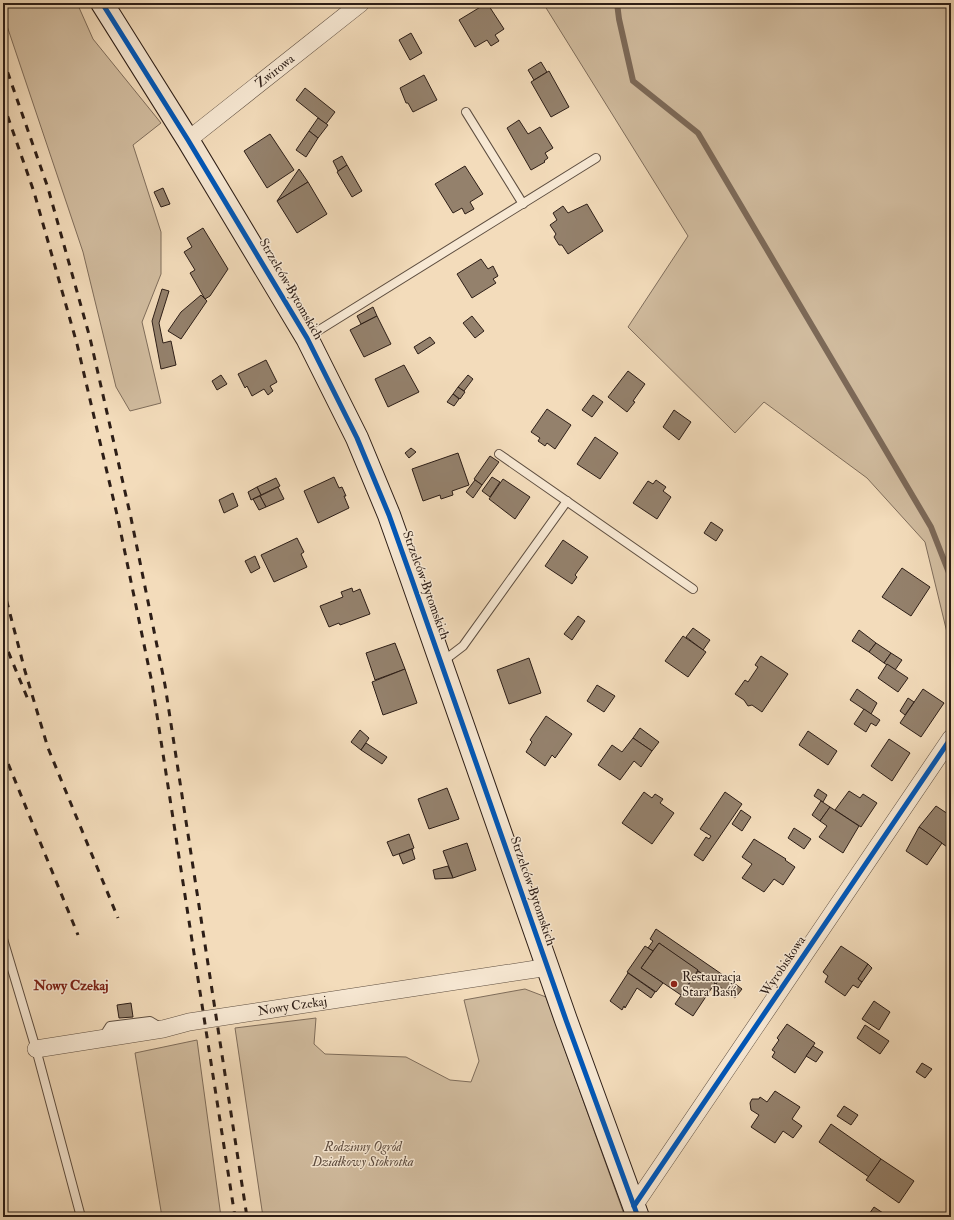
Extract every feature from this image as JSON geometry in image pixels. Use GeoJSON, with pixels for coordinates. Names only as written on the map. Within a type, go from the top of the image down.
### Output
{"type":"FeatureCollection","features":[{"type":"Feature","properties":{"kind":"street","name":"Strzelców Bytomskich"},"geometry":{"type":"LineString","coordinates":[[102,3],[188,140],[307,338],[357,438],[379,489],[636,1212]]}},
{"type":"Feature","properties":{"kind":"street","name":"Żwirowa"},"geometry":{"type":"LineString","coordinates":[[188,140],[362,3]]}},
{"type":"Feature","properties":{"kind":"street","name":"Wyrobiskowa"},"geometry":{"type":"LineString","coordinates":[[636,1212],[951,738]]}},
{"type":"Feature","properties":{"kind":"street","name":"Nowy Czekaj"},"geometry":{"type":"LineString","coordinates":[[36,1049],[232,1015],[549,967]]}},
{"type":"Feature","properties":{"kind":"lane"},"geometry":{"type":"LineString","coordinates":[[466,112],[523,204]]}},
{"type":"Feature","properties":{"kind":"lane"},"geometry":{"type":"LineString","coordinates":[[307,338],[596,158]]}},
{"type":"Feature","properties":{"kind":"lane"},"geometry":{"type":"LineString","coordinates":[[500,454],[692,589]]}},
{"type":"Feature","properties":{"kind":"lane","name":"Strzelców Bytomskich"},"geometry":{"type":"LineString","coordinates":[[441,663],[462,646],[567,501]]}},
{"type":"Feature","properties":{"kind":"lane"},"geometry":{"type":"LineString","coordinates":[[3,939],[36,1049],[81,1217]]}},
{"type":"Feature","properties":{"kind":"green space"},"geometry":{"type":"Polygon","coordinates":[[[3,3],[77,3],[93,39],[161,123],[133,145],[161,232],[161,274],[142,322],[161,403],[130,411],[116,387],[83,252],[3,14],[3,3]]]}},
{"type":"Feature","properties":{"kind":"green space"},"geometry":{"type":"Polygon","coordinates":[[[543,3],[951,3],[951,649],[925,542],[867,478],[764,402],[735,433],[628,327],[688,236],[543,3]]]}},
{"type":"Feature","properties":{"kind":"green space","name":"Rodzinny Ogród Działkowy Stokrotka"},"geometry":{"type":"Polygon","coordinates":[[[525,989],[546,997],[625,1217],[263,1217],[235,1028],[316,1018],[314,1044],[325,1054],[406,1057],[450,1080],[471,1082],[479,1061],[464,1000],[525,989]]]}},
{"type":"Feature","properties":{"kind":"green space"},"geometry":{"type":"Polygon","coordinates":[[[197,1040],[221,1217],[162,1217],[135,1053],[197,1040]]]}},
{"type":"Feature","properties":{"kind":"building"},"geometry":{"type":"Polygon","coordinates":[[[487,3],[504,29],[495,35],[499,41],[491,46],[487,40],[475,47],[459,20],[487,3]]]}},
{"type":"Feature","properties":{"kind":"building"},"geometry":{"type":"Polygon","coordinates":[[[411,33],[422,53],[410,60],[399,40],[411,33]]]}},
{"type":"Feature","properties":{"kind":"building"},"geometry":{"type":"Polygon","coordinates":[[[541,62],[547,72],[534,80],[528,70],[541,62]]]}},
{"type":"Feature","properties":{"kind":"building"},"geometry":{"type":"Polygon","coordinates":[[[549,71],[569,107],[551,117],[531,82],[549,71]]]}},
{"type":"Feature","properties":{"kind":"building"},"geometry":{"type":"Polygon","coordinates":[[[424,75],[437,100],[413,112],[408,103],[406,103],[400,88],[424,75]]]}},
{"type":"Feature","properties":{"kind":"building"},"geometry":{"type":"Polygon","coordinates":[[[305,88],[335,112],[326,124],[296,100],[305,88]]]}},
{"type":"Feature","properties":{"kind":"building"},"geometry":{"type":"Polygon","coordinates":[[[318,118],[328,125],[318,138],[309,131],[318,118]]]}},
{"type":"Feature","properties":{"kind":"building"},"geometry":{"type":"Polygon","coordinates":[[[519,120],[528,134],[540,127],[553,148],[545,153],[548,158],[544,161],[545,162],[531,170],[507,128],[519,120]]]}},
{"type":"Feature","properties":{"kind":"building"},"geometry":{"type":"Polygon","coordinates":[[[309,131],[318,138],[306,157],[296,150],[309,131]]]}},
{"type":"Feature","properties":{"kind":"building"},"geometry":{"type":"Polygon","coordinates":[[[270,134],[294,170],[267,188],[244,151],[270,134]]]}},
{"type":"Feature","properties":{"kind":"building"},"geometry":{"type":"Polygon","coordinates":[[[342,156],[347,165],[338,171],[333,161],[342,156]]]}},
{"type":"Feature","properties":{"kind":"building"},"geometry":{"type":"Polygon","coordinates":[[[347,165],[362,191],[352,197],[337,172],[347,165]]]}},
{"type":"Feature","properties":{"kind":"building"},"geometry":{"type":"Polygon","coordinates":[[[465,166],[483,194],[470,202],[474,209],[465,214],[462,208],[453,213],[435,184],[465,166]]]}},
{"type":"Feature","properties":{"kind":"building"},"geometry":{"type":"Polygon","coordinates":[[[299,169],[308,182],[277,201],[299,169]]]}},
{"type":"Feature","properties":{"kind":"building"},"geometry":{"type":"Polygon","coordinates":[[[308,182],[327,214],[297,233],[277,201],[308,182]]]}},
{"type":"Feature","properties":{"kind":"building"},"geometry":{"type":"Polygon","coordinates":[[[163,188],[170,204],[161,207],[154,192],[163,188]]]}},
{"type":"Feature","properties":{"kind":"building"},"geometry":{"type":"Polygon","coordinates":[[[587,204],[603,231],[568,254],[562,245],[559,245],[554,237],[556,234],[550,225],[557,220],[553,213],[563,206],[568,213],[587,204]]]}},
{"type":"Feature","properties":{"kind":"building"},"geometry":{"type":"Polygon","coordinates":[[[203,228],[228,269],[210,296],[205,299],[190,273],[195,270],[184,252],[192,247],[187,238],[203,228]]]}},
{"type":"Feature","properties":{"kind":"building"},"geometry":{"type":"Polygon","coordinates":[[[481,259],[488,269],[493,266],[498,276],[493,279],[496,283],[472,298],[457,274],[481,259]]]}},
{"type":"Feature","properties":{"kind":"building"},"geometry":{"type":"Polygon","coordinates":[[[162,289],[169,291],[159,323],[163,343],[171,341],[176,365],[161,369],[152,321],[162,289]]]}},
{"type":"Feature","properties":{"kind":"building"},"geometry":{"type":"Polygon","coordinates":[[[201,295],[207,301],[181,339],[168,331],[181,312],[201,295]]]}},
{"type":"Feature","properties":{"kind":"building"},"geometry":{"type":"Polygon","coordinates":[[[373,307],[377,316],[361,324],[357,316],[373,307]]]}},
{"type":"Feature","properties":{"kind":"building"},"geometry":{"type":"Polygon","coordinates":[[[377,316],[391,344],[364,357],[350,330],[377,316]]]}},
{"type":"Feature","properties":{"kind":"building"},"geometry":{"type":"Polygon","coordinates":[[[472,316],[484,331],[475,338],[463,323],[472,316]]]}},
{"type":"Feature","properties":{"kind":"building"},"geometry":{"type":"Polygon","coordinates":[[[430,337],[435,343],[418,354],[414,347],[430,337]]]}},
{"type":"Feature","properties":{"kind":"building"},"geometry":{"type":"Polygon","coordinates":[[[266,360],[277,382],[270,386],[273,391],[268,395],[264,389],[252,396],[247,386],[245,388],[238,374],[266,360]]]}},
{"type":"Feature","properties":{"kind":"building"},"geometry":{"type":"Polygon","coordinates":[[[404,365],[419,392],[388,407],[375,379],[404,365]]]}},
{"type":"Feature","properties":{"kind":"building"},"geometry":{"type":"Polygon","coordinates":[[[628,371],[645,384],[633,401],[635,402],[627,412],[608,397],[628,371]]]}},
{"type":"Feature","properties":{"kind":"building"},"geometry":{"type":"Polygon","coordinates":[[[221,375],[227,384],[217,390],[212,381],[221,375]]]}},
{"type":"Feature","properties":{"kind":"building"},"geometry":{"type":"Polygon","coordinates":[[[468,375],[473,379],[464,391],[458,387],[468,375]]]}},
{"type":"Feature","properties":{"kind":"building"},"geometry":{"type":"Polygon","coordinates":[[[458,387],[465,392],[460,399],[453,394],[458,387]]]}},
{"type":"Feature","properties":{"kind":"building"},"geometry":{"type":"Polygon","coordinates":[[[453,394],[459,399],[454,406],[447,402],[453,394]]]}},
{"type":"Feature","properties":{"kind":"building"},"geometry":{"type":"Polygon","coordinates":[[[593,395],[603,402],[592,417],[582,410],[593,395]]]}},
{"type":"Feature","properties":{"kind":"building"},"geometry":{"type":"Polygon","coordinates":[[[547,409],[571,425],[555,449],[547,443],[545,446],[538,441],[540,438],[531,432],[547,409]]]}},
{"type":"Feature","properties":{"kind":"building"},"geometry":{"type":"Polygon","coordinates":[[[674,410],[691,422],[679,440],[663,427],[674,410]]]}},
{"type":"Feature","properties":{"kind":"building"},"geometry":{"type":"Polygon","coordinates":[[[595,437],[618,453],[600,479],[577,464],[595,437]]]}},
{"type":"Feature","properties":{"kind":"building"},"geometry":{"type":"Polygon","coordinates":[[[411,448],[416,452],[409,458],[405,453],[411,448]]]}},
{"type":"Feature","properties":{"kind":"building"},"geometry":{"type":"Polygon","coordinates":[[[458,453],[469,485],[452,491],[453,495],[441,499],[440,495],[423,501],[412,469],[458,453]]]}},
{"type":"Feature","properties":{"kind":"building"},"geometry":{"type":"Polygon","coordinates":[[[490,456],[499,462],[482,485],[474,479],[490,456]]]}},
{"type":"Feature","properties":{"kind":"building"},"geometry":{"type":"Polygon","coordinates":[[[334,477],[339,488],[342,487],[349,508],[318,523],[304,491],[334,477]]]}},
{"type":"Feature","properties":{"kind":"building"},"geometry":{"type":"Polygon","coordinates":[[[492,477],[500,482],[490,497],[482,491],[492,477]]]}},
{"type":"Feature","properties":{"kind":"building"},"geometry":{"type":"Polygon","coordinates":[[[276,478],[280,486],[261,495],[257,487],[276,478]]]}},
{"type":"Feature","properties":{"kind":"building"},"geometry":{"type":"Polygon","coordinates":[[[503,479],[530,497],[515,519],[489,499],[503,479]]]}},
{"type":"Feature","properties":{"kind":"building"},"geometry":{"type":"Polygon","coordinates":[[[475,480],[482,485],[473,498],[466,492],[475,480]]]}},
{"type":"Feature","properties":{"kind":"building"},"geometry":{"type":"Polygon","coordinates":[[[656,480],[666,487],[663,491],[671,497],[657,519],[633,503],[648,481],[653,484],[656,480]]]}},
{"type":"Feature","properties":{"kind":"building"},"geometry":{"type":"Polygon","coordinates":[[[257,487],[261,495],[251,500],[248,492],[257,487]]]}},
{"type":"Feature","properties":{"kind":"building"},"geometry":{"type":"Polygon","coordinates":[[[278,487],[284,499],[266,507],[260,496],[278,487]]]}},
{"type":"Feature","properties":{"kind":"building"},"geometry":{"type":"Polygon","coordinates":[[[233,493],[238,506],[224,513],[219,500],[233,493]]]}},
{"type":"Feature","properties":{"kind":"building"},"geometry":{"type":"Polygon","coordinates":[[[260,496],[266,507],[259,510],[253,499],[260,496]]]}},
{"type":"Feature","properties":{"kind":"building"},"geometry":{"type":"Polygon","coordinates":[[[711,522],[723,530],[716,541],[704,533],[711,522]]]}},
{"type":"Feature","properties":{"kind":"building"},"geometry":{"type":"Polygon","coordinates":[[[297,538],[304,552],[301,554],[307,567],[274,582],[261,555],[297,538]]]}},
{"type":"Feature","properties":{"kind":"building"},"geometry":{"type":"Polygon","coordinates":[[[563,540],[588,557],[575,575],[577,577],[572,584],[545,566],[563,540]]]}},
{"type":"Feature","properties":{"kind":"building"},"geometry":{"type":"Polygon","coordinates":[[[255,556],[260,568],[251,573],[245,561],[255,556]]]}},
{"type":"Feature","properties":{"kind":"building"},"geometry":{"type":"Polygon","coordinates":[[[902,568],[930,587],[911,616],[882,597],[902,568]]]}},
{"type":"Feature","properties":{"kind":"building"},"geometry":{"type":"Polygon","coordinates":[[[352,588],[353,592],[360,589],[370,614],[340,625],[339,623],[329,627],[320,606],[343,597],[341,592],[352,588]]]}},
{"type":"Feature","properties":{"kind":"building"},"geometry":{"type":"Polygon","coordinates":[[[578,616],[585,621],[572,640],[564,634],[578,616]]]}},
{"type":"Feature","properties":{"kind":"building"},"geometry":{"type":"Polygon","coordinates":[[[693,628],[710,640],[703,650],[686,637],[693,628]]]}},
{"type":"Feature","properties":{"kind":"building"},"geometry":{"type":"Polygon","coordinates":[[[859,630],[876,643],[869,652],[852,641],[859,630]]]}},
{"type":"Feature","properties":{"kind":"building"},"geometry":{"type":"Polygon","coordinates":[[[683,636],[706,652],[688,677],[665,661],[683,636]]]}},
{"type":"Feature","properties":{"kind":"building"},"geometry":{"type":"Polygon","coordinates":[[[395,643],[405,669],[375,680],[366,653],[395,643]]]}},
{"type":"Feature","properties":{"kind":"building"},"geometry":{"type":"Polygon","coordinates":[[[876,643],[891,653],[884,663],[869,652],[876,643]]]}},
{"type":"Feature","properties":{"kind":"building"},"geometry":{"type":"Polygon","coordinates":[[[891,653],[902,660],[895,670],[884,663],[891,653]]]}},
{"type":"Feature","properties":{"kind":"building"},"geometry":{"type":"Polygon","coordinates":[[[761,656],[788,674],[762,712],[752,705],[748,706],[744,700],[735,694],[745,680],[748,682],[758,667],[755,665],[761,656]]]}},
{"type":"Feature","properties":{"kind":"building"},"geometry":{"type":"Polygon","coordinates":[[[529,658],[541,693],[509,704],[497,670],[529,658]]]}},
{"type":"Feature","properties":{"kind":"building"},"geometry":{"type":"Polygon","coordinates":[[[887,664],[908,678],[898,692],[878,678],[887,664]]]}},
{"type":"Feature","properties":{"kind":"building"},"geometry":{"type":"Polygon","coordinates":[[[405,669],[417,703],[383,715],[372,682],[405,669]]]}},
{"type":"Feature","properties":{"kind":"building"},"geometry":{"type":"Polygon","coordinates":[[[597,685],[615,696],[604,712],[587,701],[597,685]]]}},
{"type":"Feature","properties":{"kind":"building"},"geometry":{"type":"Polygon","coordinates":[[[857,689],[877,703],[871,714],[850,700],[857,689]]]}},
{"type":"Feature","properties":{"kind":"building"},"geometry":{"type":"Polygon","coordinates":[[[923,689],[944,703],[921,737],[900,723],[923,689]]]}},
{"type":"Feature","properties":{"kind":"building"},"geometry":{"type":"Polygon","coordinates":[[[908,698],[914,702],[905,715],[900,711],[908,698]]]}},
{"type":"Feature","properties":{"kind":"building"},"geometry":{"type":"Polygon","coordinates":[[[864,709],[880,720],[876,726],[871,723],[866,732],[854,724],[864,709]]]}},
{"type":"Feature","properties":{"kind":"building"},"geometry":{"type":"Polygon","coordinates":[[[546,716],[572,734],[555,758],[552,755],[545,766],[526,752],[532,742],[530,740],[546,716]]]}},
{"type":"Feature","properties":{"kind":"building"},"geometry":{"type":"Polygon","coordinates":[[[640,728],[659,742],[652,751],[633,738],[640,728]]]}},
{"type":"Feature","properties":{"kind":"building"},"geometry":{"type":"Polygon","coordinates":[[[360,730],[369,738],[361,750],[351,742],[360,730]]]}},
{"type":"Feature","properties":{"kind":"building"},"geometry":{"type":"Polygon","coordinates":[[[808,731],[837,751],[828,765],[799,745],[808,731]]]}},
{"type":"Feature","properties":{"kind":"building"},"geometry":{"type":"Polygon","coordinates":[[[633,738],[652,751],[641,767],[634,761],[620,780],[598,765],[612,745],[622,752],[633,738]]]}},
{"type":"Feature","properties":{"kind":"building"},"geometry":{"type":"Polygon","coordinates":[[[889,739],[910,753],[892,781],[871,766],[889,739]]]}},
{"type":"Feature","properties":{"kind":"building"},"geometry":{"type":"Polygon","coordinates":[[[366,743],[387,757],[382,764],[361,750],[366,743]]]}},
{"type":"Feature","properties":{"kind":"building"},"geometry":{"type":"Polygon","coordinates":[[[447,788],[459,819],[429,829],[418,799],[447,788]]]}},
{"type":"Feature","properties":{"kind":"building"},"geometry":{"type":"Polygon","coordinates":[[[818,789],[827,795],[823,802],[814,796],[818,789]]]}},
{"type":"Feature","properties":{"kind":"building"},"geometry":{"type":"Polygon","coordinates":[[[849,791],[860,798],[863,794],[877,803],[861,827],[835,810],[849,791]]]}},
{"type":"Feature","properties":{"kind":"building"},"geometry":{"type":"Polygon","coordinates":[[[644,792],[652,798],[655,794],[663,799],[660,803],[674,813],[652,844],[622,823],[644,792]]]}},
{"type":"Feature","properties":{"kind":"building"},"geometry":{"type":"Polygon","coordinates":[[[725,792],[742,804],[703,861],[694,855],[706,837],[709,839],[711,836],[700,829],[725,792]]]}},
{"type":"Feature","properties":{"kind":"building"},"geometry":{"type":"Polygon","coordinates":[[[821,801],[830,807],[820,821],[812,815],[821,801]]]}},
{"type":"Feature","properties":{"kind":"building"},"geometry":{"type":"Polygon","coordinates":[[[936,806],[951,816],[950,849],[919,827],[936,806]]]}},
{"type":"Feature","properties":{"kind":"building"},"geometry":{"type":"Polygon","coordinates":[[[830,807],[859,826],[843,853],[819,837],[827,826],[820,821],[830,807]]]}},
{"type":"Feature","properties":{"kind":"building"},"geometry":{"type":"Polygon","coordinates":[[[741,810],[751,817],[742,831],[732,824],[741,810]]]}},
{"type":"Feature","properties":{"kind":"building"},"geometry":{"type":"Polygon","coordinates":[[[919,827],[942,843],[927,865],[906,851],[919,827]]]}},
{"type":"Feature","properties":{"kind":"building"},"geometry":{"type":"Polygon","coordinates":[[[794,828],[811,839],[804,849],[788,838],[794,828]]]}},
{"type":"Feature","properties":{"kind":"building"},"geometry":{"type":"Polygon","coordinates":[[[409,834],[414,848],[393,856],[387,842],[409,834]]]}},
{"type":"Feature","properties":{"kind":"building"},"geometry":{"type":"Polygon","coordinates":[[[754,839],[786,859],[785,860],[795,867],[783,885],[774,879],[764,892],[742,878],[752,864],[742,857],[754,839]]]}},
{"type":"Feature","properties":{"kind":"building"},"geometry":{"type":"Polygon","coordinates":[[[467,843],[476,870],[453,878],[443,851],[467,843]]]}},
{"type":"Feature","properties":{"kind":"building"},"geometry":{"type":"Polygon","coordinates":[[[412,849],[415,859],[403,864],[399,854],[412,849]]]}},
{"type":"Feature","properties":{"kind":"building"},"geometry":{"type":"Polygon","coordinates":[[[448,866],[453,878],[435,879],[433,870],[448,866]]]}},
{"type":"Feature","properties":{"kind":"building"},"geometry":{"type":"Polygon","coordinates":[[[656,929],[723,975],[716,984],[659,943],[653,951],[648,948],[653,941],[650,939],[656,929]]]}},
{"type":"Feature","properties":{"kind":"building"},"geometry":{"type":"Polygon","coordinates":[[[659,943],[698,970],[681,995],[641,968],[659,943]]]}},
{"type":"Feature","properties":{"kind":"building"},"geometry":{"type":"Polygon","coordinates":[[[645,946],[653,951],[641,968],[663,983],[656,992],[627,972],[645,946]]]}},
{"type":"Feature","properties":{"kind":"building"},"geometry":{"type":"Polygon","coordinates":[[[841,946],[868,964],[858,979],[862,982],[858,988],[853,985],[845,996],[825,982],[828,976],[823,972],[841,946]]]}},
{"type":"Feature","properties":{"kind":"building"},"geometry":{"type":"Polygon","coordinates":[[[868,964],[872,968],[862,982],[858,979],[868,964]]]}},
{"type":"Feature","properties":{"kind":"building"},"geometry":{"type":"Polygon","coordinates":[[[698,971],[715,983],[693,1016],[675,1004],[698,971]]]}},
{"type":"Feature","properties":{"kind":"building"},"geometry":{"type":"Polygon","coordinates":[[[628,973],[655,992],[651,998],[637,988],[625,1008],[624,1006],[622,1010],[610,1001],[628,973]]]}},
{"type":"Feature","properties":{"kind":"building"},"geometry":{"type":"Polygon","coordinates":[[[723,975],[742,989],[735,998],[716,984],[723,975]]]}},
{"type":"Feature","properties":{"kind":"building"},"geometry":{"type":"Polygon","coordinates":[[[874,1001],[890,1012],[879,1030],[862,1019],[874,1001]]]}},
{"type":"Feature","properties":{"kind":"building"},"geometry":{"type":"Polygon","coordinates":[[[131,1003],[133,1017],[119,1018],[117,1005],[131,1003]]]}},
{"type":"Feature","properties":{"kind":"building"},"geometry":{"type":"Polygon","coordinates":[[[787,1024],[815,1043],[795,1073],[772,1057],[775,1052],[772,1050],[779,1040],[777,1038],[787,1024]]]}},
{"type":"Feature","properties":{"kind":"building"},"geometry":{"type":"Polygon","coordinates":[[[865,1025],[889,1041],[880,1054],[857,1038],[865,1025]]]}},
{"type":"Feature","properties":{"kind":"building"},"geometry":{"type":"Polygon","coordinates":[[[813,1046],[823,1052],[816,1062],[806,1056],[813,1046]]]}},
{"type":"Feature","properties":{"kind":"building"},"geometry":{"type":"Polygon","coordinates":[[[922,1063],[932,1069],[925,1078],[916,1072],[922,1063]]]}},
{"type":"Feature","properties":{"kind":"building"},"geometry":{"type":"Polygon","coordinates":[[[775,1091],[800,1107],[792,1119],[802,1126],[793,1138],[783,1131],[775,1143],[751,1127],[759,1115],[751,1110],[750,1103],[752,1099],[759,1099],[760,1097],[767,1102],[775,1091]]]}},
{"type":"Feature","properties":{"kind":"building"},"geometry":{"type":"Polygon","coordinates":[[[844,1106],[858,1115],[851,1125],[837,1116],[844,1106]]]}},
{"type":"Feature","properties":{"kind":"building"},"geometry":{"type":"Polygon","coordinates":[[[831,1124],[881,1159],[869,1177],[819,1142],[831,1124]]]}},
{"type":"Feature","properties":{"kind":"building"},"geometry":{"type":"Polygon","coordinates":[[[881,1159],[914,1181],[899,1203],[866,1180],[881,1159]]]}},
{"type":"Feature","properties":{"kind":"building"},"geometry":{"type":"Polygon","coordinates":[[[874,1207],[889,1217],[867,1217],[874,1207]]]}},
{"type":"Feature","properties":{"kind":"waterway"},"geometry":{"type":"LineString","coordinates":[[617,3],[619,19],[633,81],[698,133],[931,527],[951,578]]}},
{"type":"Feature","properties":{"kind":"railway"},"geometry":{"type":"LineString","coordinates":[[3,59],[48,188],[90,338],[131,518],[165,685],[247,1217]]}},
{"type":"Feature","properties":{"kind":"railway"},"geometry":{"type":"LineString","coordinates":[[3,103],[34,192],[77,344],[118,519],[152,683],[235,1217]]}},
{"type":"Feature","properties":{"kind":"railway"},"geometry":{"type":"LineString","coordinates":[[3,587],[25,671],[48,748],[118,918]]}},
{"type":"Feature","properties":{"kind":"railway"},"geometry":{"type":"LineString","coordinates":[[3,639],[29,702]]}},
{"type":"Feature","properties":{"kind":"railway"},"geometry":{"type":"LineString","coordinates":[[3,751],[78,935]]}},
{"type":"Feature","properties":{"kind":"cycle path"},"geometry":{"type":"LineString","coordinates":[[102,3],[188,140],[307,338],[357,438],[389,515],[566,1020],[638,1217]]}},
{"type":"Feature","properties":{"kind":"cycle path"},"geometry":{"type":"LineString","coordinates":[[634,1206],[951,738]]}},
{"type":"Feature","properties":{"kind":"place","name":"Restauracja Stara Baśń"},"geometry":{"type":"Point","coordinates":[674,984]}},
{"type":"Feature","properties":{"kind":"district","name":"Nowy Czekaj"},"geometry":{"type":"Point","coordinates":[71,985]}}]}
